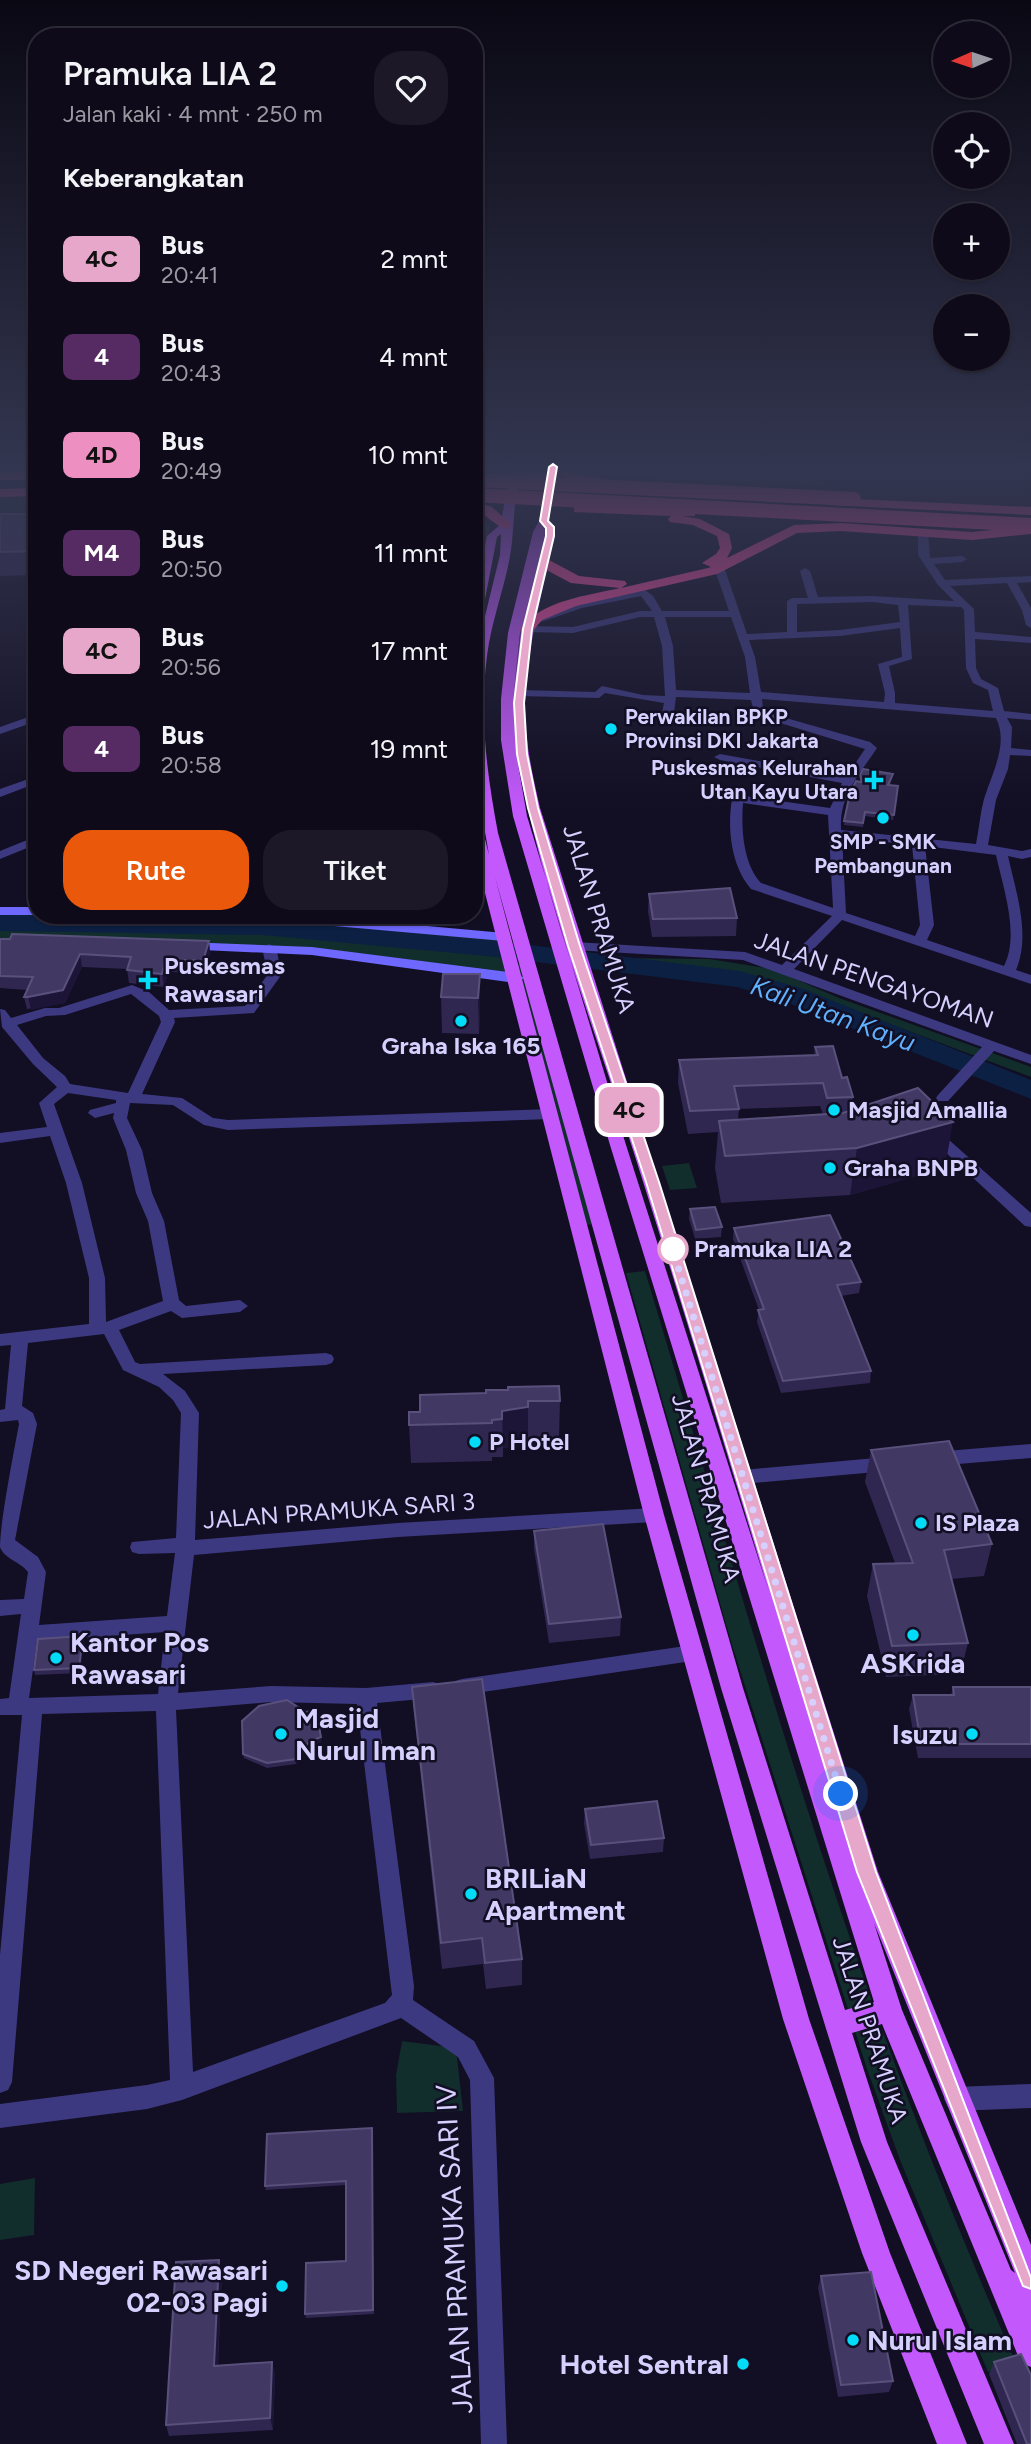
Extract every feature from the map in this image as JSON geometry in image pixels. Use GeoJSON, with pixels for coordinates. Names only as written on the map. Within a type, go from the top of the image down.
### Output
{"type":"FeatureCollection","features":[{"type":"Feature","properties":{"kind":"highway"},"geometry":{"type":"LineString","coordinates":[[582,581],[599,584],[653,581]]}},
{"type":"Feature","properties":{"kind":"highway"},"geometry":{"type":"LineString","coordinates":[[530,625],[550,610],[572,603],[642,590],[672,581]]}},
{"type":"Feature","properties":{"kind":"main road","name":"JALAN PRAMUKA"},"geometry":{"type":"LineString","coordinates":[[483,637],[498,581]]}},
{"type":"Feature","properties":{"kind":"main road","name":"JALAN PRAMUKA"},"geometry":{"type":"LineString","coordinates":[[526,581],[513,637],[507,699],[507,740],[520,816],[570,956],[655,1225],[889,2010],[996,2274],[1031,2353]]}},
{"type":"Feature","properties":{"kind":"main road","name":"JALAN PRAMUKA"},"geometry":{"type":"LineString","coordinates":[[540,581],[520,693],[522,754],[570,956]]}},
{"type":"Feature","properties":{"kind":"main road"},"geometry":{"type":"LineString","coordinates":[[513,637],[530,625]]}},
{"type":"Feature","properties":{"kind":"main road"},"geometry":{"type":"LineString","coordinates":[[507,740],[522,754]]}},
{"type":"Feature","properties":{"kind":"main road","name":"JALAN PRAMUKA"},"geometry":{"type":"LineString","coordinates":[[483,805],[497,859],[516,978],[532,1010],[551,1114],[692,1653],[809,2057],[876,2253],[952,2444]]}},
{"type":"Feature","properties":{"kind":"main road","name":"JALAN PRAMUKA"},"geometry":{"type":"LineString","coordinates":[[483,851],[732,1688],[874,2142],[999,2444]]}},
{"type":"Feature","properties":{"kind":"main road","name":"JALAN PRAMUKA"},"geometry":{"type":"LineString","coordinates":[[655,1225],[743,1477],[866,1872],[1031,2278]]}},
{"type":"Feature","properties":{"kind":"main road"},"geometry":{"type":"LineString","coordinates":[[837,2025],[889,2010]]}},
{"type":"Feature","properties":{"kind":"main road"},"geometry":{"type":"LineString","coordinates":[[996,2274],[1031,2309]]}},
{"type":"Feature","properties":{"kind":"street"},"geometry":{"type":"LineString","coordinates":[[724,581],[750,657],[758,710],[866,744],[871,748],[849,781],[834,812],[840,915],[785,970]]}},
{"type":"Feature","properties":{"kind":"street"},"geometry":{"type":"LineString","coordinates":[[808,581],[814,600]]}},
{"type":"Feature","properties":{"kind":"street"},"geometry":{"type":"LineString","coordinates":[[943,583],[986,581]]}},
{"type":"Feature","properties":{"kind":"street"},"geometry":{"type":"LineString","coordinates":[[1011,581],[1027,610],[1031,625]]}},
{"type":"Feature","properties":{"kind":"street"},"geometry":{"type":"LineString","coordinates":[[943,583],[970,611],[971,668],[975,679],[993,688],[1000,716],[1006,727],[1002,769],[989,800],[981,849]]}},
{"type":"Feature","properties":{"kind":"street"},"geometry":{"type":"LineString","coordinates":[[889,705],[890,693],[883,664],[906,659],[903,625],[905,614],[897,589]]}},
{"type":"Feature","properties":{"kind":"street"},"geometry":{"type":"LineString","coordinates":[[642,590],[651,597],[666,634],[670,697],[668,713]]}},
{"type":"Feature","properties":{"kind":"street"},"geometry":{"type":"LineString","coordinates":[[792,635],[790,602],[872,599],[964,604]]}},
{"type":"Feature","properties":{"kind":"street"},"geometry":{"type":"LineString","coordinates":[[530,625],[573,630],[627,615],[735,614]]}},
{"type":"Feature","properties":{"kind":"street"},"geometry":{"type":"LineString","coordinates":[[743,637],[840,633],[903,625]]}},
{"type":"Feature","properties":{"kind":"street"},"geometry":{"type":"LineString","coordinates":[[970,635],[1031,640]]}},
{"type":"Feature","properties":{"kind":"street"},"geometry":{"type":"LineString","coordinates":[[520,693],[599,695],[603,689],[643,698],[757,696],[1031,717]]}},
{"type":"Feature","properties":{"kind":"street"},"geometry":{"type":"LineString","coordinates":[[0,731],[28,720]]}},
{"type":"Feature","properties":{"kind":"street"},"geometry":{"type":"LineString","coordinates":[[1005,751],[1031,753]]}},
{"type":"Feature","properties":{"kind":"street"},"geometry":{"type":"LineString","coordinates":[[720,757],[849,781]]}},
{"type":"Feature","properties":{"kind":"street"},"geometry":{"type":"LineString","coordinates":[[0,793],[28,782]]}},
{"type":"Feature","properties":{"kind":"street"},"geometry":{"type":"LineString","coordinates":[[834,812],[744,798],[737,802],[742,859],[750,882],[1031,979]]}},
{"type":"Feature","properties":{"kind":"street"},"geometry":{"type":"LineString","coordinates":[[835,833],[998,850],[1022,855],[1031,853]]}},
{"type":"Feature","properties":{"kind":"street"},"geometry":{"type":"LineString","coordinates":[[918,841],[927,925],[919,942]]}},
{"type":"Feature","properties":{"kind":"street"},"geometry":{"type":"LineString","coordinates":[[0,855],[28,844]]}},
{"type":"Feature","properties":{"kind":"street"},"geometry":{"type":"LineString","coordinates":[[998,850],[1002,855],[1015,920],[1016,949],[1008,972]]}},
{"type":"Feature","properties":{"kind":"street"},"geometry":{"type":"LineString","coordinates":[[0,912],[28,911]]}},
{"type":"Feature","properties":{"kind":"street"},"geometry":{"type":"LineString","coordinates":[[330,924],[513,946]]}},
{"type":"Feature","properties":{"kind":"street"},"geometry":{"type":"LineString","coordinates":[[172,945],[269,948],[393,960],[516,978]]}},
{"type":"Feature","properties":{"kind":"street"},"geometry":{"type":"LineString","coordinates":[[166,1014],[249,1010],[275,974],[269,948]]}},
{"type":"Feature","properties":{"kind":"street","name":"JALAN PENGAYOMAN"},"geometry":{"type":"LineString","coordinates":[[570,956],[745,956],[1031,1060]]}},
{"type":"Feature","properties":{"kind":"street"},"geometry":{"type":"LineString","coordinates":[[240,1306],[183,1312],[171,1302],[156,1221],[145,1194],[134,1150],[120,1118],[126,1101],[168,1022],[166,1014],[138,990],[128,989],[71,1009],[4,1019],[38,1061],[60,1079],[65,1088],[126,1101],[177,1101],[209,1122],[228,1125],[551,1114]]}},
{"type":"Feature","properties":{"kind":"street"},"geometry":{"type":"LineString","coordinates":[[943,1098],[992,1045]]}},
{"type":"Feature","properties":{"kind":"street"},"geometry":{"type":"LineString","coordinates":[[65,1088],[46,1103],[74,1183],[97,1278],[103,1328]]}},
{"type":"Feature","properties":{"kind":"street"},"geometry":{"type":"LineString","coordinates":[[94,1113],[126,1101]]}},
{"type":"Feature","properties":{"kind":"street"},"geometry":{"type":"LineString","coordinates":[[925,1126],[1031,1222]]}},
{"type":"Feature","properties":{"kind":"street"},"geometry":{"type":"LineString","coordinates":[[0,1138],[56,1130]]}},
{"type":"Feature","properties":{"kind":"street"},"geometry":{"type":"LineString","coordinates":[[0,1340],[103,1328],[167,1306],[171,1302]]}},
{"type":"Feature","properties":{"kind":"street","name":"JALAN PRAMUKA SARI 3"},"geometry":{"type":"LineString","coordinates":[[103,1328],[115,1334],[124,1361],[169,1384],[185,1401],[190,1413],[185,1546],[654,1515]]}},
{"type":"Feature","properties":{"kind":"street"},"geometry":{"type":"LineString","coordinates":[[0,2082],[17,1707],[37,1572],[35,1564],[14,1554],[6,1540],[28,1424],[26,1418],[9,1415],[13,1408],[20,1337]]}},
{"type":"Feature","properties":{"kind":"street"},"geometry":{"type":"LineString","coordinates":[[137,1369],[326,1359]]}},
{"type":"Feature","properties":{"kind":"street"},"geometry":{"type":"LineString","coordinates":[[743,1477],[1031,1451]]}},
{"type":"Feature","properties":{"kind":"street"},"geometry":{"type":"LineString","coordinates":[[139,1546],[185,1546],[167,1702],[183,2088]]}},
{"type":"Feature","properties":{"kind":"street"},"geometry":{"type":"LineString","coordinates":[[0,1608],[32,1606]]}},
{"type":"Feature","properties":{"kind":"street"},"geometry":{"type":"LineString","coordinates":[[28,1636],[37,1633],[177,1623]]}},
{"type":"Feature","properties":{"kind":"street"},"geometry":{"type":"LineString","coordinates":[[17,1707],[271,1695],[366,1696],[489,1684],[692,1653]]}},
{"type":"Feature","properties":{"kind":"street"},"geometry":{"type":"LineString","coordinates":[[0,2116],[147,2097],[183,2088],[392,2011],[401,2005],[402,1987],[366,1696]]}},
{"type":"Feature","properties":{"kind":"street","name":"JALAN PRAMUKA SARI IV"},"geometry":{"type":"LineString","coordinates":[[401,2005],[466,2049],[482,2078],[494,2444]]}},
{"type":"Feature","properties":{"kind":"street"},"geometry":{"type":"LineString","coordinates":[[956,2099],[1031,2096]]}},
{"type":"Feature","properties":{"kind":"green space"},"geometry":{"type":"Polygon","coordinates":[[[0,911],[28,911],[28,924],[352,924],[502,938],[512,965],[527,963],[601,1223],[579,1226],[515,978],[312,951],[0,941],[0,911]]]}},
{"type":"Feature","properties":{"kind":"green space"},"geometry":{"type":"Polygon","coordinates":[[[614,958],[709,959],[772,969],[839,998],[1031,1067],[1031,1077],[802,991],[757,977],[621,962],[614,958]]]}},
{"type":"Feature","properties":{"kind":"green space"},"geometry":{"type":"Polygon","coordinates":[[[689,1163],[697,1188],[670,1190],[662,1166],[689,1163]]]}},
{"type":"Feature","properties":{"kind":"green space"},"geometry":{"type":"Polygon","coordinates":[[[645,1271],[784,1736],[844,1921],[926,2145],[1016,2363],[988,2372],[900,2160],[867,2069],[732,1645],[626,1273],[645,1271]]]}},
{"type":"Feature","properties":{"kind":"green space"},"geometry":{"type":"Polygon","coordinates":[[[402,2041],[456,2048],[463,2111],[397,2113],[396,2075],[402,2041]]]}},
{"type":"Feature","properties":{"kind":"green space"},"geometry":{"type":"Polygon","coordinates":[[[35,2178],[34,2235],[0,2240],[0,2184],[35,2178]]]}},
{"type":"Feature","properties":{"kind":"building"},"geometry":{"type":"Polygon","coordinates":[[[863,769],[893,774],[888,785],[898,786],[894,815],[865,812],[863,823],[844,821],[850,793],[856,781],[862,782],[860,775],[863,769]]]}},
{"type":"Feature","properties":{"kind":"building"},"geometry":{"type":"Polygon","coordinates":[[[730,888],[737,918],[653,919],[649,894],[730,888]]]}},
{"type":"Feature","properties":{"kind":"building"},"geometry":{"type":"Polygon","coordinates":[[[12,934],[209,941],[203,961],[166,959],[162,974],[127,970],[131,957],[80,954],[63,990],[24,997],[33,977],[0,976],[0,939],[10,939],[12,934]]]}},
{"type":"Feature","properties":{"kind":"building"},"geometry":{"type":"Polygon","coordinates":[[[443,974],[480,974],[478,998],[441,997],[443,974]]]}},
{"type":"Feature","properties":{"kind":"building"},"geometry":{"type":"Polygon","coordinates":[[[833,1046],[842,1078],[847,1077],[853,1097],[827,1098],[823,1083],[734,1086],[739,1109],[690,1111],[679,1060],[818,1055],[815,1047],[833,1046]]]}},
{"type":"Feature","properties":{"kind":"building"},"geometry":{"type":"Polygon","coordinates":[[[918,1088],[953,1122],[857,1148],[725,1156],[719,1121],[843,1113],[918,1088]]]}},
{"type":"Feature","properties":{"kind":"building"},"geometry":{"type":"Polygon","coordinates":[[[715,1207],[722,1227],[696,1230],[690,1209],[715,1207]]]}},
{"type":"Feature","properties":{"kind":"building"},"geometry":{"type":"Polygon","coordinates":[[[830,1215],[861,1282],[837,1285],[871,1371],[783,1381],[758,1310],[764,1309],[734,1228],[830,1215]]]}},
{"type":"Feature","properties":{"kind":"building"},"geometry":{"type":"Polygon","coordinates":[[[559,1386],[560,1401],[528,1401],[528,1407],[502,1411],[502,1419],[492,1420],[492,1423],[409,1425],[409,1412],[420,1412],[420,1395],[486,1393],[486,1390],[508,1390],[508,1387],[559,1386]]]}},
{"type":"Feature","properties":{"kind":"building"},"geometry":{"type":"Polygon","coordinates":[[[949,1441],[992,1544],[944,1550],[968,1643],[892,1646],[873,1564],[913,1563],[871,1450],[949,1441]]]}},
{"type":"Feature","properties":{"kind":"building"},"geometry":{"type":"Polygon","coordinates":[[[603,1524],[621,1617],[549,1624],[534,1531],[603,1524]]]}},
{"type":"Feature","properties":{"kind":"building","name":"Kantor Pos Rawasari"},"geometry":{"type":"Polygon","coordinates":[[[83,1636],[79,1668],[34,1670],[38,1639],[83,1636]]]}},
{"type":"Feature","properties":{"kind":"building","name":"BRILiaN Apartment"},"geometry":{"type":"Polygon","coordinates":[[[482,1679],[522,1959],[485,1963],[482,1938],[441,1943],[412,1687],[482,1679]]]}},
{"type":"Feature","properties":{"kind":"building","name":"Isuzu"},"geometry":{"type":"Polygon","coordinates":[[[953,1687],[1031,1687],[1031,1744],[921,1744],[913,1695],[954,1695],[953,1687]]]}},
{"type":"Feature","properties":{"kind":"building","name":"Masjid Nurul Iman"},"geometry":{"type":"Polygon","coordinates":[[[287,1700],[306,1712],[316,1710],[321,1737],[310,1741],[296,1759],[267,1763],[243,1754],[242,1721],[259,1706],[287,1700]]]}},
{"type":"Feature","properties":{"kind":"building"},"geometry":{"type":"Polygon","coordinates":[[[657,1801],[664,1838],[591,1845],[585,1809],[657,1801]]]}},
{"type":"Feature","properties":{"kind":"building"},"geometry":{"type":"Polygon","coordinates":[[[372,2128],[373,2310],[305,2314],[306,2263],[346,2261],[346,2181],[265,2186],[267,2134],[372,2128]]]}},
{"type":"Feature","properties":{"kind":"building"},"geometry":{"type":"Polygon","coordinates":[[[219,2260],[214,2366],[272,2362],[270,2418],[166,2425],[176,2262],[219,2260]]]}},
{"type":"Feature","properties":{"kind":"building","name":"Nurul Islam"},"geometry":{"type":"Polygon","coordinates":[[[871,2272],[893,2381],[841,2385],[821,2276],[871,2272]]]}},
{"type":"Feature","properties":{"kind":"building"},"geometry":{"type":"Polygon","coordinates":[[[1021,2354],[1031,2375],[1031,2444],[1027,2444],[994,2362],[1021,2354]]]}},
{"type":"Feature","properties":{"kind":"waterway","name":"Kali Utan Kayu"},"geometry":{"type":"LineString","coordinates":[[0,923],[28,923]]}},
{"type":"Feature","properties":{"kind":"waterway","name":"Kali Utan Kayu"},"geometry":{"type":"LineString","coordinates":[[66,924],[263,927],[497,949],[739,979],[791,994],[1031,1090]]}},
{"type":"Feature","properties":{"kind":"bus line","name":"4C"},"geometry":{"type":"LineString","coordinates":[[539,581],[527,629],[519,703],[522,754],[533,808],[574,946],[635,1126],[866,1872],[1031,2278]]}},
{"type":"Feature","properties":{"kind":"place","name":"Perwakilan BPKP Provinsi DKI Jakarta"},"geometry":{"type":"Point","coordinates":[611,729]}},
{"type":"Feature","properties":{"kind":"place","name":"Puskesmas Kelurahan Utan Kayu Utara"},"geometry":{"type":"Point","coordinates":[874,780]}},
{"type":"Feature","properties":{"kind":"place","name":"SMP - SMK Pembangunan"},"geometry":{"type":"Point","coordinates":[883,818]}},
{"type":"Feature","properties":{"kind":"place","name":"Puskesmas Rawasari"},"geometry":{"type":"Point","coordinates":[148,980]}},
{"type":"Feature","properties":{"kind":"place","name":"Graha Iska 165"},"geometry":{"type":"Point","coordinates":[461,1021]}},
{"type":"Feature","properties":{"kind":"place","name":"Masjid Amallia"},"geometry":{"type":"Point","coordinates":[834,1110]}},
{"type":"Feature","properties":{"kind":"place","name":"Graha BNPB"},"geometry":{"type":"Point","coordinates":[830,1168]}},
{"type":"Feature","properties":{"kind":"place","name":"Pramuka LIA 2"},"geometry":{"type":"Point","coordinates":[673,1249]}},
{"type":"Feature","properties":{"kind":"place","name":"P Hotel"},"geometry":{"type":"Point","coordinates":[475,1442]}},
{"type":"Feature","properties":{"kind":"place","name":"IS Plaza"},"geometry":{"type":"Point","coordinates":[921,1523]}},
{"type":"Feature","properties":{"kind":"place","name":"ASKrida"},"geometry":{"type":"Point","coordinates":[913,1635]}},
{"type":"Feature","properties":{"kind":"place","name":"Kantor Pos Rawasari"},"geometry":{"type":"Point","coordinates":[56,1658]}},
{"type":"Feature","properties":{"kind":"place","name":"Masjid Nurul Iman"},"geometry":{"type":"Point","coordinates":[281,1734]}},
{"type":"Feature","properties":{"kind":"place","name":"Isuzu"},"geometry":{"type":"Point","coordinates":[972,1734]}},
{"type":"Feature","properties":{"kind":"place","name":"BRILiaN Apartment"},"geometry":{"type":"Point","coordinates":[471,1894]}},
{"type":"Feature","properties":{"kind":"place","name":"SD Negeri Rawasari 02-03 Pagi"},"geometry":{"type":"Point","coordinates":[282,2286]}},
{"type":"Feature","properties":{"kind":"place","name":"Nurul Islam"},"geometry":{"type":"Point","coordinates":[853,2340]}},
{"type":"Feature","properties":{"kind":"place","name":"Hotel Sentral"},"geometry":{"type":"Point","coordinates":[743,2364]}},
{"type":"Feature","properties":{"kind":"route"},"geometry":{"type":"LineString","coordinates":[[673,1249],[670,1241],[841,1794]]}}]}
